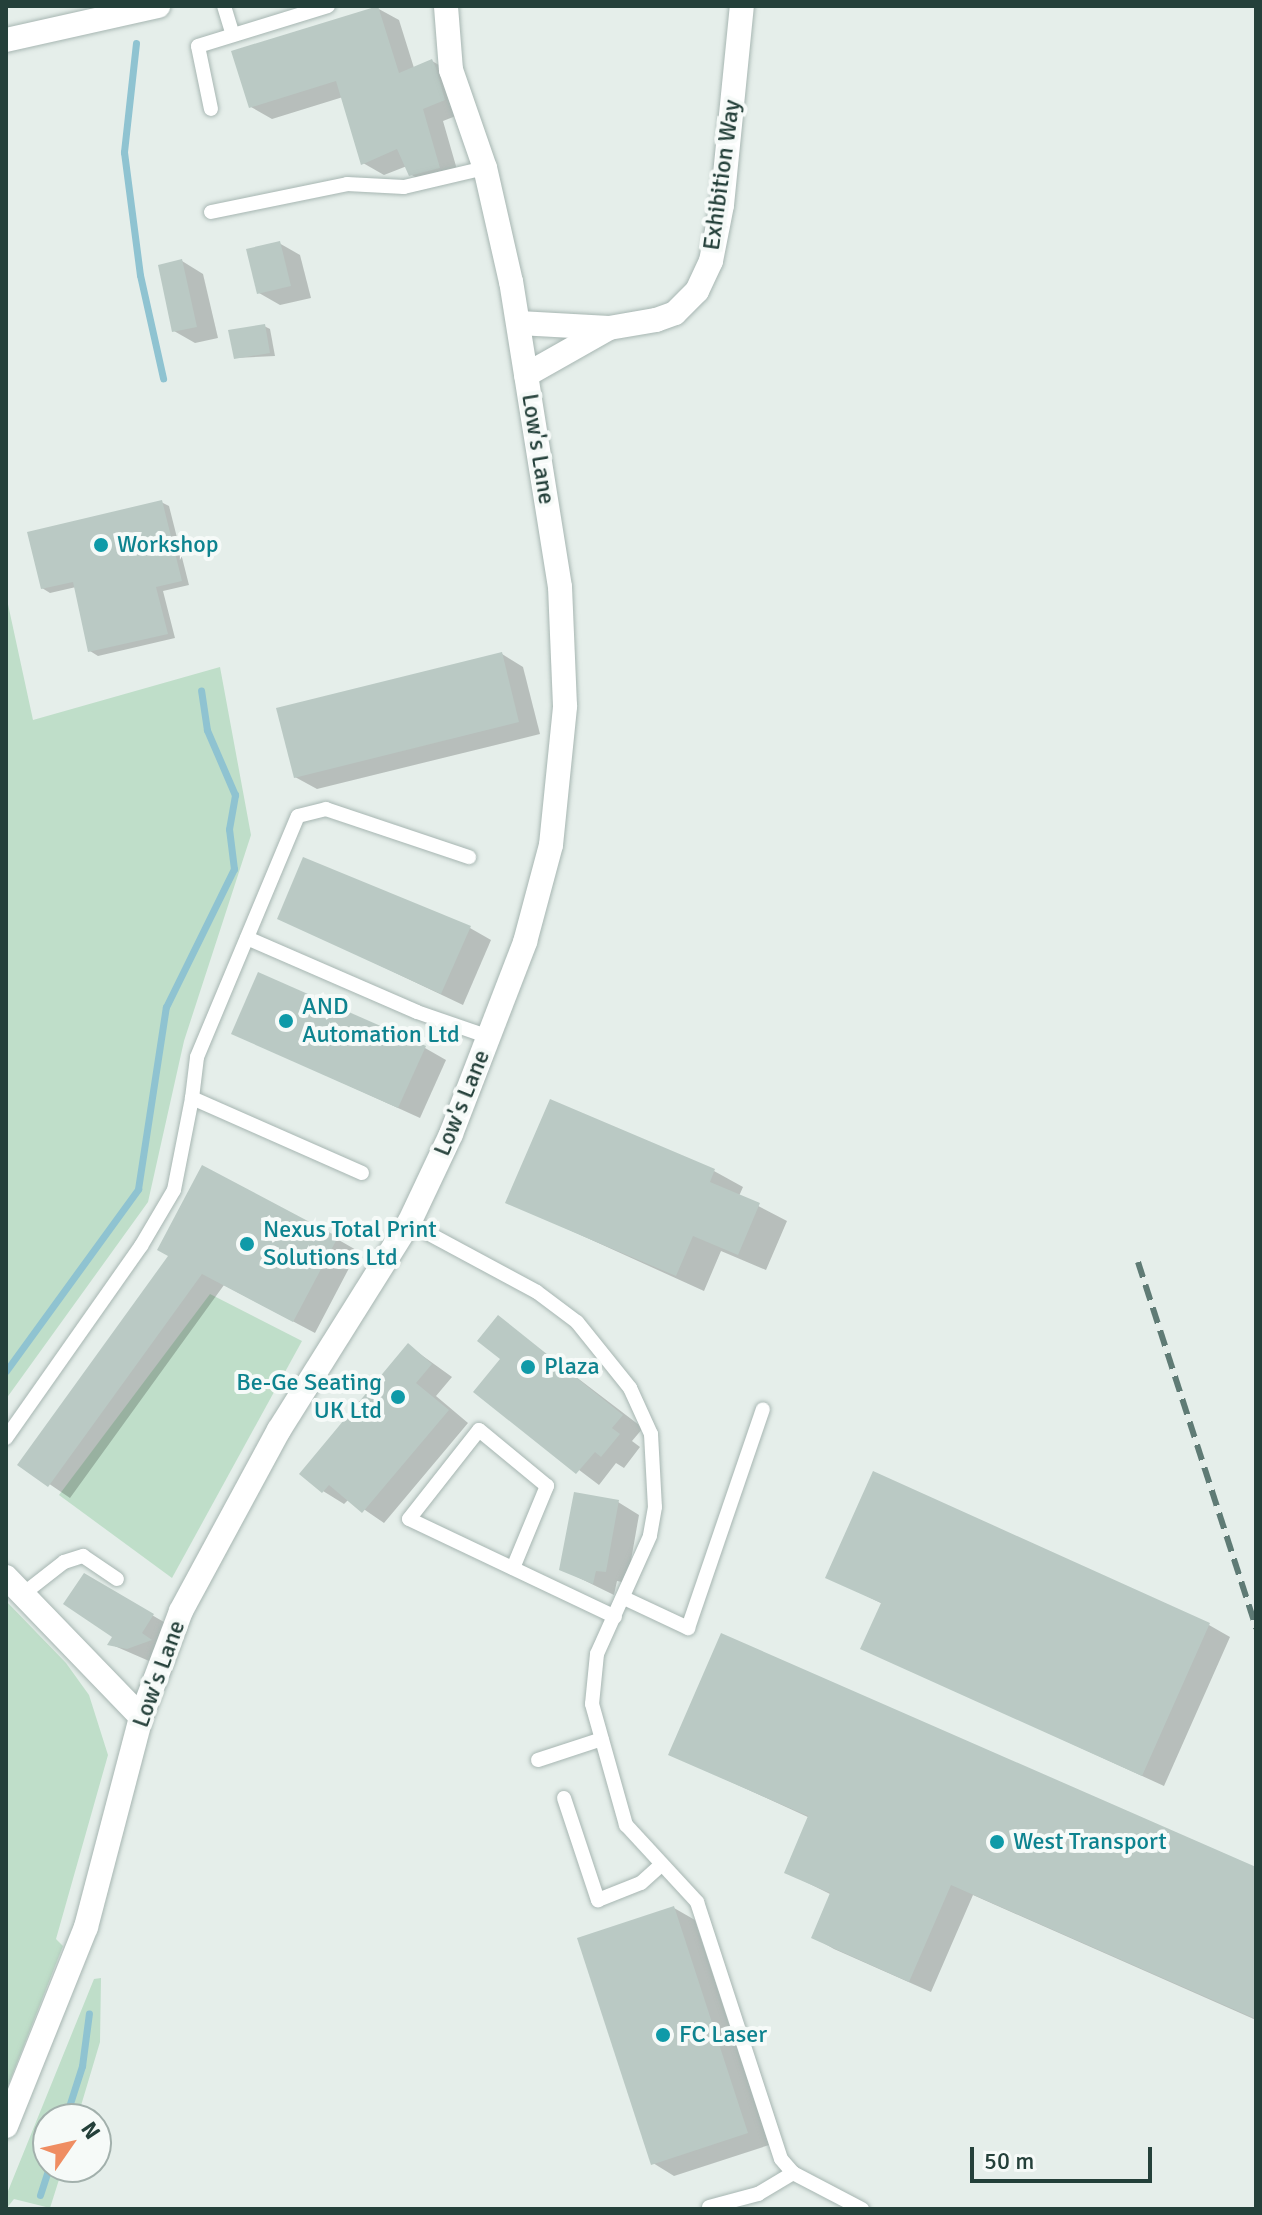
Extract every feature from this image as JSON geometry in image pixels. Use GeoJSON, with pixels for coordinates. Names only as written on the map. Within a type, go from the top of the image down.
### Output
{"type":"FeatureCollection","features":[{"type":"Feature","properties":{"kind":"street"},"geometry":{"type":"LineString","coordinates":[[6,40],[89,14],[158,6]]}},
{"type":"Feature","properties":{"kind":"street","name":"Low's Lane"},"geometry":{"type":"LineString","coordinates":[[6,2126],[86,1927],[141,1717],[181,1611],[234,1506],[409,1223],[489,1037],[538,896],[563,760],[563,618],[519,323],[485,168],[451,70],[446,6]]}},
{"type":"Feature","properties":{"kind":"street","name":"Exhibition Way"},"geometry":{"type":"LineString","coordinates":[[519,323],[609,328],[675,313],[705,277],[722,205],[742,6]]}},
{"type":"Feature","properties":{"kind":"street","name":"Exhibition Way"},"geometry":{"type":"LineString","coordinates":[[526,375],[609,328]]}},
{"type":"Feature","properties":{"kind":"street"},"geometry":{"type":"LineString","coordinates":[[14,1585],[141,1717]]}},
{"type":"Feature","properties":{"kind":"lane"},"geometry":{"type":"LineString","coordinates":[[224,6],[233,35]]}},
{"type":"Feature","properties":{"kind":"lane"},"geometry":{"type":"LineString","coordinates":[[211,109],[195,51],[233,35],[328,6]]}},
{"type":"Feature","properties":{"kind":"lane"},"geometry":{"type":"LineString","coordinates":[[211,212],[347,184],[404,187],[485,168]]}},
{"type":"Feature","properties":{"kind":"lane"},"geometry":{"type":"LineString","coordinates":[[6,1438],[141,1246],[174,1190],[197,1057],[298,816],[326,809],[469,857]]}},
{"type":"Feature","properties":{"kind":"lane"},"geometry":{"type":"LineString","coordinates":[[247,938],[417,1012],[489,1037]]}},
{"type":"Feature","properties":{"kind":"lane"},"geometry":{"type":"LineString","coordinates":[[192,1098],[362,1173]]}},
{"type":"Feature","properties":{"kind":"lane"},"geometry":{"type":"LineString","coordinates":[[409,1223],[537,1292],[567,1314],[610,1356],[630,1388],[651,1434],[655,1507],[650,1536],[597,1654],[592,1704],[626,1825],[660,1866],[691,1893],[705,1920],[781,2159],[793,2173],[862,2209]]}},
{"type":"Feature","properties":{"kind":"lane"},"geometry":{"type":"LineString","coordinates":[[624,1598],[688,1628],[763,1409]]}},
{"type":"Feature","properties":{"kind":"lane"},"geometry":{"type":"LineString","coordinates":[[513,1568],[547,1486],[479,1430],[409,1519],[615,1617]]}},
{"type":"Feature","properties":{"kind":"lane"},"geometry":{"type":"LineString","coordinates":[[14,1585],[83,1556],[117,1579]]}},
{"type":"Feature","properties":{"kind":"lane"},"geometry":{"type":"LineString","coordinates":[[538,1760],[602,1739]]}},
{"type":"Feature","properties":{"kind":"lane"},"geometry":{"type":"LineString","coordinates":[[564,1798],[598,1900],[641,1883],[660,1866]]}},
{"type":"Feature","properties":{"kind":"lane"},"geometry":{"type":"LineString","coordinates":[[709,2207],[758,2194],[793,2173]]}},
{"type":"Feature","properties":{"kind":"green space"},"geometry":{"type":"Polygon","coordinates":[[[6,595],[33,720],[220,667],[251,835],[184,1041],[148,1202],[6,1399],[6,595]]]}},
{"type":"Feature","properties":{"kind":"green space"},"geometry":{"type":"Polygon","coordinates":[[[210,1294],[302,1341],[172,1578],[59,1495],[210,1294]]]}},
{"type":"Feature","properties":{"kind":"green space"},"geometry":{"type":"Polygon","coordinates":[[[6,1601],[66,1663],[89,1695],[108,1755],[56,1939],[63,1946],[6,2091],[6,1601]]]}},
{"type":"Feature","properties":{"kind":"green space"},"geometry":{"type":"Polygon","coordinates":[[[101,1978],[100,2042],[82,2103],[44,2103],[94,1979],[101,1978]]]}},
{"type":"Feature","properties":{"kind":"green space"},"geometry":{"type":"Polygon","coordinates":[[[32,2132],[32,2183],[58,2183],[50,2208],[14,2199],[6,2209],[6,2196],[32,2132]]]}},
{"type":"Feature","properties":{"kind":"building"},"geometry":{"type":"Polygon","coordinates":[[[378,6],[399,73],[432,59],[436,68],[445,100],[423,109],[440,168],[409,176],[397,149],[361,165],[336,81],[249,108],[231,51],[378,6]]]}},
{"type":"Feature","properties":{"kind":"building"},"geometry":{"type":"Polygon","coordinates":[[[280,241],[291,286],[257,294],[246,249],[280,241]]]}},
{"type":"Feature","properties":{"kind":"building"},"geometry":{"type":"Polygon","coordinates":[[[182,259],[197,327],[172,332],[158,265],[182,259]]]}},
{"type":"Feature","properties":{"kind":"building"},"geometry":{"type":"Polygon","coordinates":[[[265,324],[270,353],[234,359],[228,330],[265,324]]]}},
{"type":"Feature","properties":{"kind":"building"},"geometry":{"type":"Polygon","coordinates":[[[162,500],[182,581],[156,587],[168,634],[88,652],[73,582],[41,589],[27,532],[162,500]]]}},
{"type":"Feature","properties":{"kind":"building"},"geometry":{"type":"Polygon","coordinates":[[[502,652],[519,722],[294,778],[276,708],[502,652]]]}},
{"type":"Feature","properties":{"kind":"building"},"geometry":{"type":"Polygon","coordinates":[[[303,857],[471,926],[441,994],[277,919],[303,857]]]}},
{"type":"Feature","properties":{"kind":"building"},"geometry":{"type":"Polygon","coordinates":[[[258,972],[426,1046],[398,1108],[231,1034],[258,972]]]}},
{"type":"Feature","properties":{"kind":"building"},"geometry":{"type":"Polygon","coordinates":[[[550,1099],[715,1169],[710,1182],[760,1203],[738,1255],[693,1236],[676,1276],[505,1203],[550,1099]]]}},
{"type":"Feature","properties":{"kind":"building"},"geometry":{"type":"Polygon","coordinates":[[[202,1165],[338,1237],[293,1322],[202,1274],[48,1487],[17,1465],[168,1256],[157,1250],[202,1165]]]}},
{"type":"Feature","properties":{"kind":"building"},"geometry":{"type":"Polygon","coordinates":[[[498,1315],[623,1415],[612,1428],[620,1434],[601,1457],[595,1452],[576,1474],[473,1392],[500,1359],[477,1341],[498,1315]]]}},
{"type":"Feature","properties":{"kind":"building"},"geometry":{"type":"Polygon","coordinates":[[[408,1343],[432,1364],[416,1383],[449,1410],[362,1513],[329,1485],[322,1493],[299,1474],[408,1343]]]}},
{"type":"Feature","properties":{"kind":"building"},"geometry":{"type":"Polygon","coordinates":[[[873,1471],[1210,1623],[1142,1776],[860,1649],[881,1603],[825,1578],[873,1471]]]}},
{"type":"Feature","properties":{"kind":"building"},"geometry":{"type":"Polygon","coordinates":[[[574,1492],[619,1500],[606,1572],[596,1571],[593,1584],[559,1570],[574,1492]]]}},
{"type":"Feature","properties":{"kind":"building"},"geometry":{"type":"Polygon","coordinates":[[[84,1573],[154,1614],[142,1633],[152,1640],[127,1649],[107,1645],[112,1637],[63,1604],[84,1573]]]}},
{"type":"Feature","properties":{"kind":"building","name":"West Transport"},"geometry":{"type":"Polygon","coordinates":[[[721,1633],[1256,1867],[1256,2019],[951,1885],[909,1982],[811,1938],[830,1893],[784,1873],[808,1816],[668,1755],[721,1633]]]}},
{"type":"Feature","properties":{"kind":"building","name":"FC Laser"},"geometry":{"type":"Polygon","coordinates":[[[674,1906],[748,2133],[651,2165],[577,1938],[674,1906]]]}},
{"type":"Feature","properties":{"kind":"waterway"},"geometry":{"type":"LineString","coordinates":[[136,43],[124,152],[140,275],[163,378]]}},
{"type":"Feature","properties":{"kind":"waterway"},"geometry":{"type":"LineString","coordinates":[[6,1371],[138,1189],[166,1007],[234,869],[229,829],[235,795],[207,730],[201,690]]}},
{"type":"Feature","properties":{"kind":"waterway"},"geometry":{"type":"LineString","coordinates":[[70,2103],[82,2066],[89,2013]]}},
{"type":"Feature","properties":{"kind":"waterway"},"geometry":{"type":"LineString","coordinates":[[40,2195],[44,2183]]}},
{"type":"Feature","properties":{"kind":"railway"},"geometry":{"type":"LineString","coordinates":[[1138,1262],[1256,1628]]}},
{"type":"Feature","properties":{"kind":"place","name":"Workshop"},"geometry":{"type":"Point","coordinates":[101,545]}},
{"type":"Feature","properties":{"kind":"place","name":"AND Automation Ltd"},"geometry":{"type":"Point","coordinates":[286,1021]}},
{"type":"Feature","properties":{"kind":"place","name":"Nexus Total Print Solutions Ltd"},"geometry":{"type":"Point","coordinates":[247,1244]}},
{"type":"Feature","properties":{"kind":"place","name":"Plaza"},"geometry":{"type":"Point","coordinates":[528,1367]}},
{"type":"Feature","properties":{"kind":"place","name":"Be-Ge Seating UK Ltd"},"geometry":{"type":"Point","coordinates":[398,1397]}},
{"type":"Feature","properties":{"kind":"place","name":"West Transport"},"geometry":{"type":"Point","coordinates":[997,1842]}},
{"type":"Feature","properties":{"kind":"place","name":"FC Laser"},"geometry":{"type":"Point","coordinates":[663,2035]}}]}
